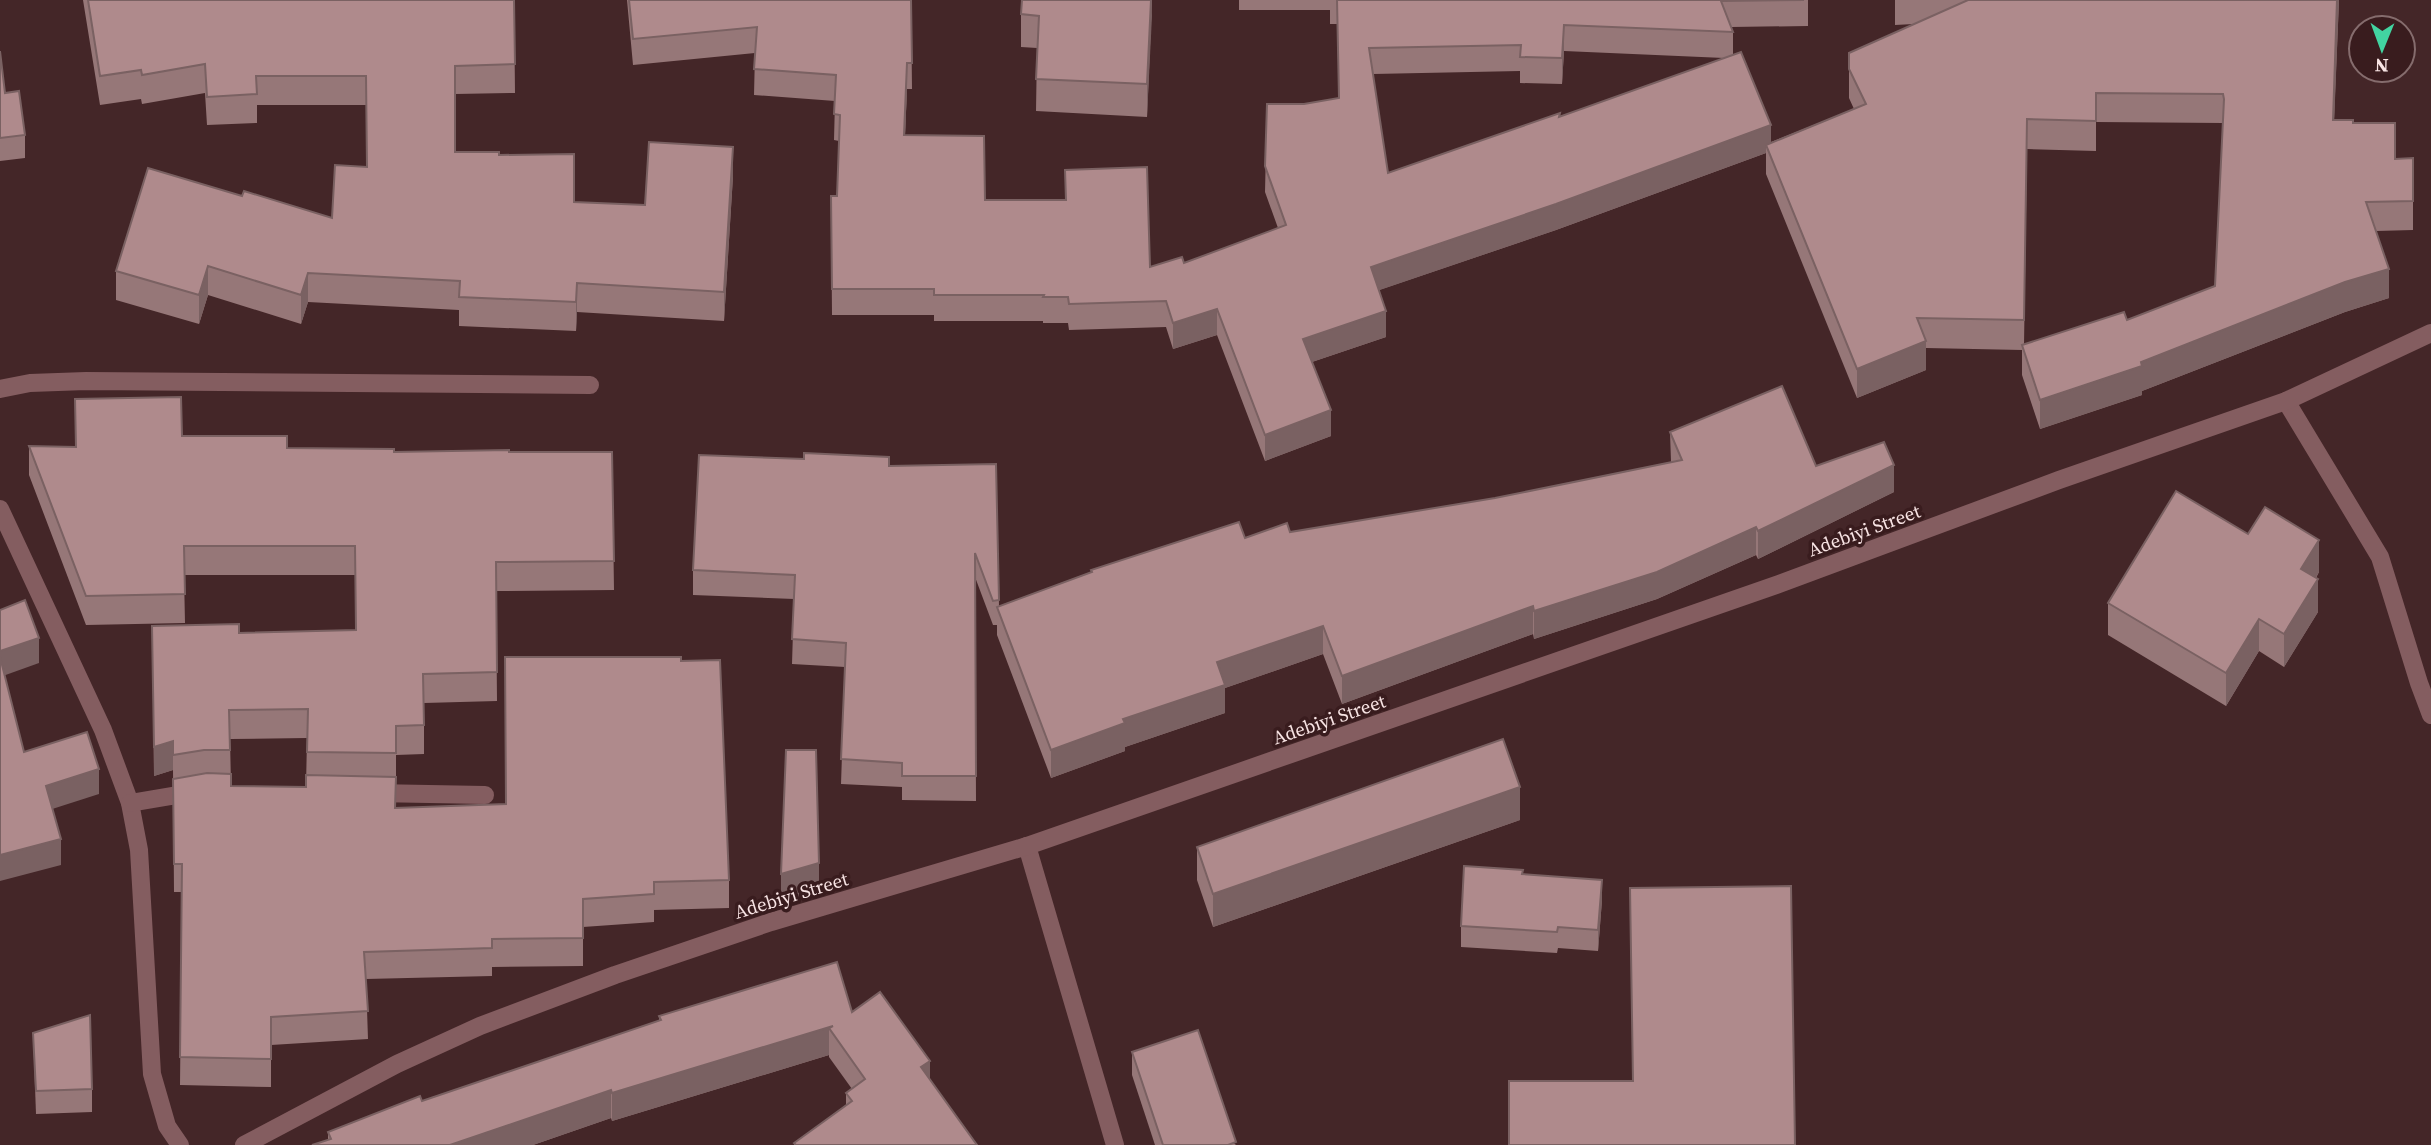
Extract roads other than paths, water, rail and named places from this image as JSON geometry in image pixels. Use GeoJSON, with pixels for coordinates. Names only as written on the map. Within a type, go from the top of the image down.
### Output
{"type":"FeatureCollection","features":[{"type":"Feature","properties":{"kind":"street","name":"Adebiyi Street"},"geometry":{"type":"LineString","coordinates":[[244,1145],[397,1064],[480,1026],[615,975],[771,922],[1027,846],[1779,584],[2059,480],[2286,401],[2431,333]]}},
{"type":"Feature","properties":{"kind":"street"},"geometry":{"type":"LineString","coordinates":[[0,389],[30,383],[86,381],[590,385]]}},
{"type":"Feature","properties":{"kind":"street"},"geometry":{"type":"LineString","coordinates":[[2286,401],[2380,557],[2418,683],[2431,715]]}},
{"type":"Feature","properties":{"kind":"street"},"geometry":{"type":"LineString","coordinates":[[0,509],[103,730],[130,803],[139,850],[152,1074],[167,1126],[180,1145]]}},
{"type":"Feature","properties":{"kind":"street"},"geometry":{"type":"LineString","coordinates":[[130,803],[206,790]]}},
{"type":"Feature","properties":{"kind":"street"},"geometry":{"type":"LineString","coordinates":[[359,793],[485,795]]}},
{"type":"Feature","properties":{"kind":"street"},"geometry":{"type":"LineString","coordinates":[[1027,846],[1115,1145]]}}]}
